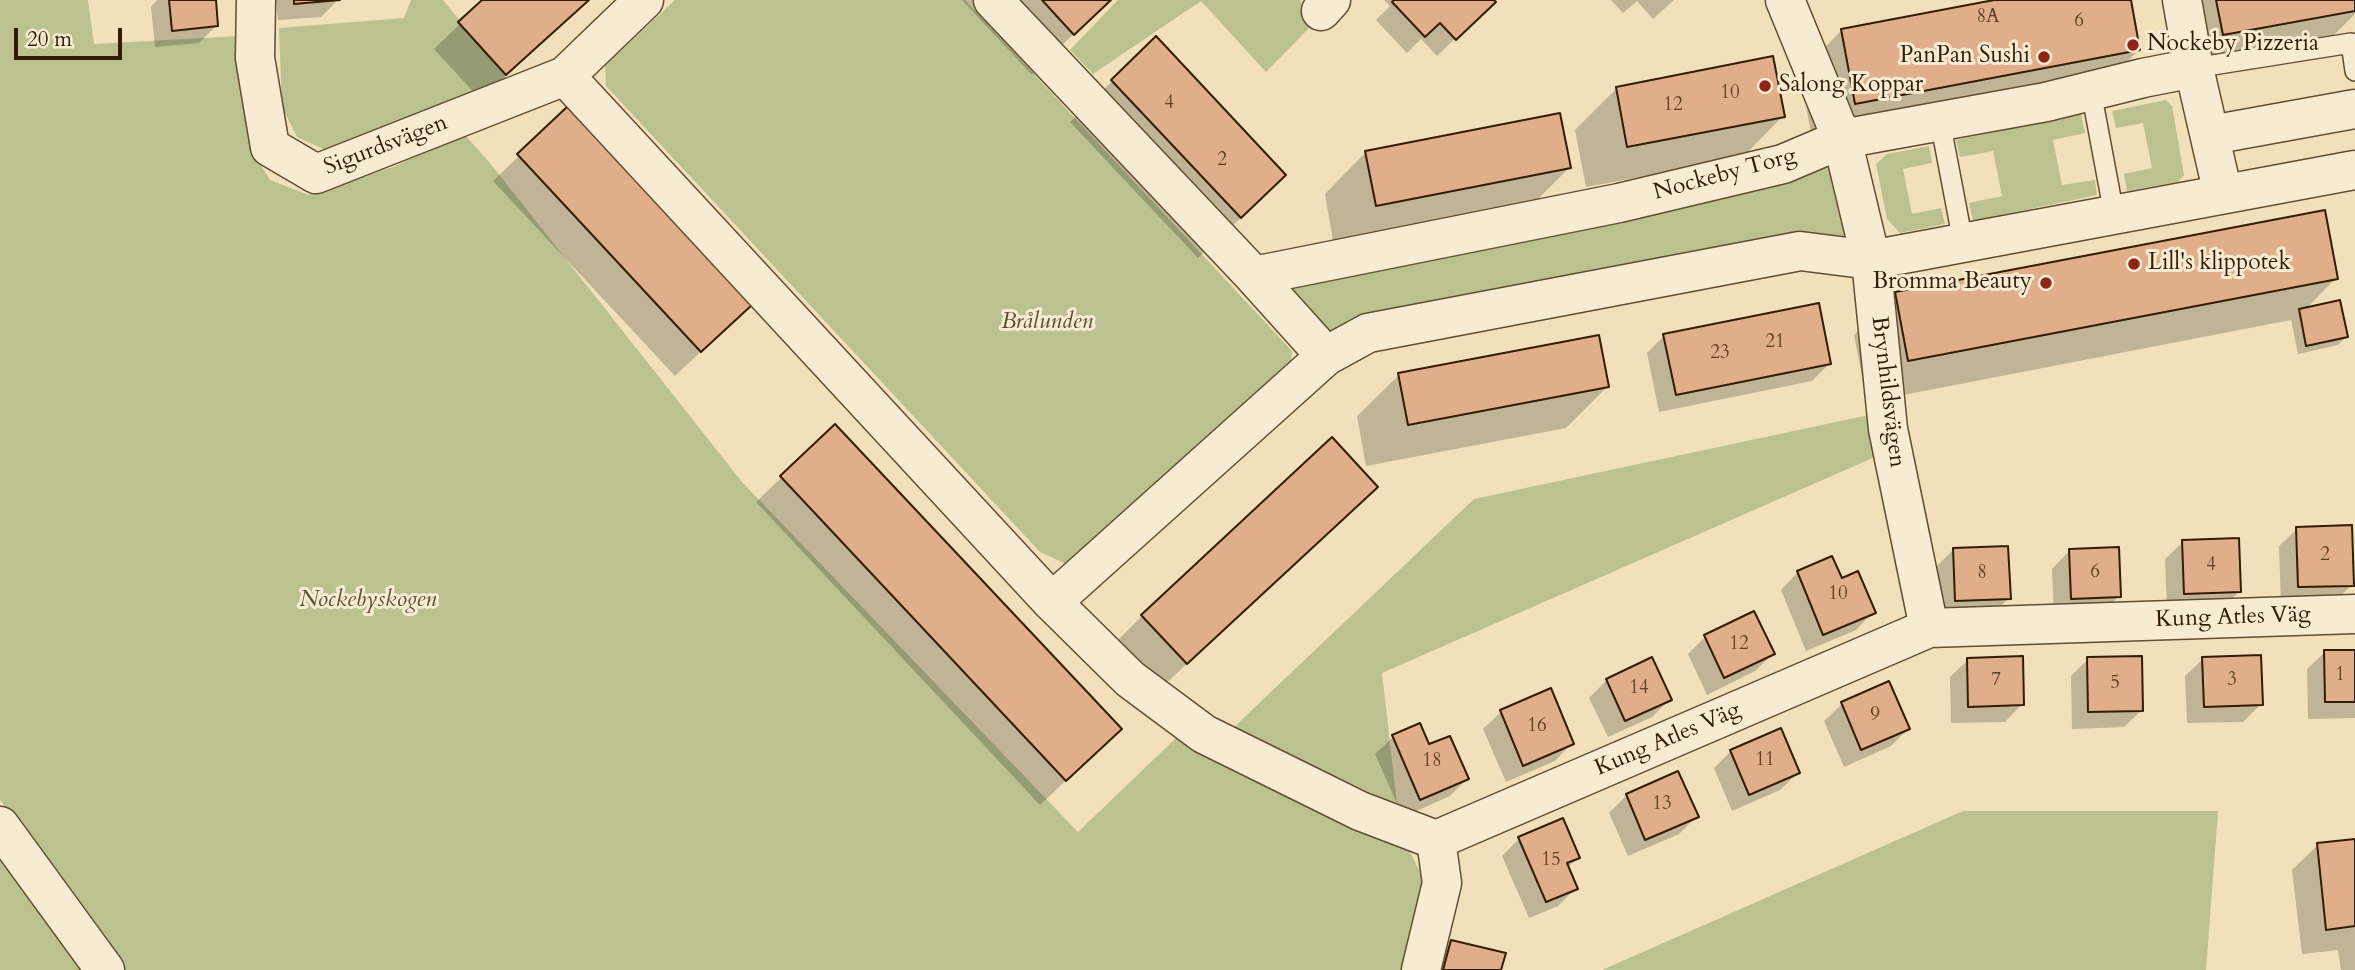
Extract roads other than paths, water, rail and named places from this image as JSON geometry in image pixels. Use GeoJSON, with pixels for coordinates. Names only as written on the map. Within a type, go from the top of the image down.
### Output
{"type":"FeatureCollection","features":[{"type":"Feature","properties":{"kind":"street","name":"Sigurdsvägen"},"geometry":{"type":"LineString","coordinates":[[256,0],[255,58],[270,147],[316,174],[565,76]]}},
{"type":"Feature","properties":{"kind":"street"},"geometry":{"type":"LineString","coordinates":[[644,0],[565,76],[1052,602],[1130,679],[1204,734],[1360,811],[1436,840],[1442,883],[1421,970]]}},
{"type":"Feature","properties":{"kind":"street"},"geometry":{"type":"LineString","coordinates":[[993,0],[1326,356]]}},
{"type":"Feature","properties":{"kind":"street","name":"Brynhildsvägen"},"geometry":{"type":"LineString","coordinates":[[1785,0],[1842,139],[1871,260],[1888,429],[1929,628]]}},
{"type":"Feature","properties":{"kind":"street"},"geometry":{"type":"LineString","coordinates":[[2182,0],[2194,68],[2223,194]]}},
{"type":"Feature","properties":{"kind":"street","name":"Nockeby Torg"},"geometry":{"type":"LineString","coordinates":[[1254,276],[1619,203],[1783,164],[1842,139],[2046,102],[2194,68]]}},
{"type":"Feature","properties":{"kind":"street"},"geometry":{"type":"LineString","coordinates":[[2211,135],[2355,109]]}},
{"type":"Feature","properties":{"kind":"street"},"geometry":{"type":"LineString","coordinates":[[1052,602],[1326,356],[1368,333],[1800,251],[1871,260],[2355,170]]}},
{"type":"Feature","properties":{"kind":"street","name":"Kung Atles Väg"},"geometry":{"type":"LineString","coordinates":[[1436,840],[1929,628],[2355,614]]}},
{"type":"Feature","properties":{"kind":"street"},"geometry":{"type":"LineString","coordinates":[[0,826],[105,970]]}},
{"type":"Feature","properties":{"kind":"lane","name":"Nockeby Torg"},"geometry":{"type":"LineString","coordinates":[[2194,68],[2351,43],[2355,71]]}},
{"type":"Feature","properties":{"kind":"lane"},"geometry":{"type":"LineString","coordinates":[[2091,91],[2114,214]]}},
{"type":"Feature","properties":{"kind":"lane"},"geometry":{"type":"LineString","coordinates":[[1940,121],[1963,243]]}},
{"type":"Feature","properties":{"kind":"place","name":"Nockeby Pizzeria"},"geometry":{"type":"Point","coordinates":[2133,45]}},
{"type":"Feature","properties":{"kind":"place","name":"PanPan Sushi"},"geometry":{"type":"Point","coordinates":[2044,57]}},
{"type":"Feature","properties":{"kind":"place","name":"Salong Koppar"},"geometry":{"type":"Point","coordinates":[1765,86]}},
{"type":"Feature","properties":{"kind":"place","name":"Lill's klippotek"},"geometry":{"type":"Point","coordinates":[2134,264]}},
{"type":"Feature","properties":{"kind":"place","name":"Bromma Beauty"},"geometry":{"type":"Point","coordinates":[2046,283]}},
{"type":"Feature","properties":{"kind":"park label","name":"Brålunden"},"geometry":{"type":"Point","coordinates":[1047,323]}},
{"type":"Feature","properties":{"kind":"park label","name":"Nockebyskogen"},"geometry":{"type":"Point","coordinates":[368,601]}}]}
